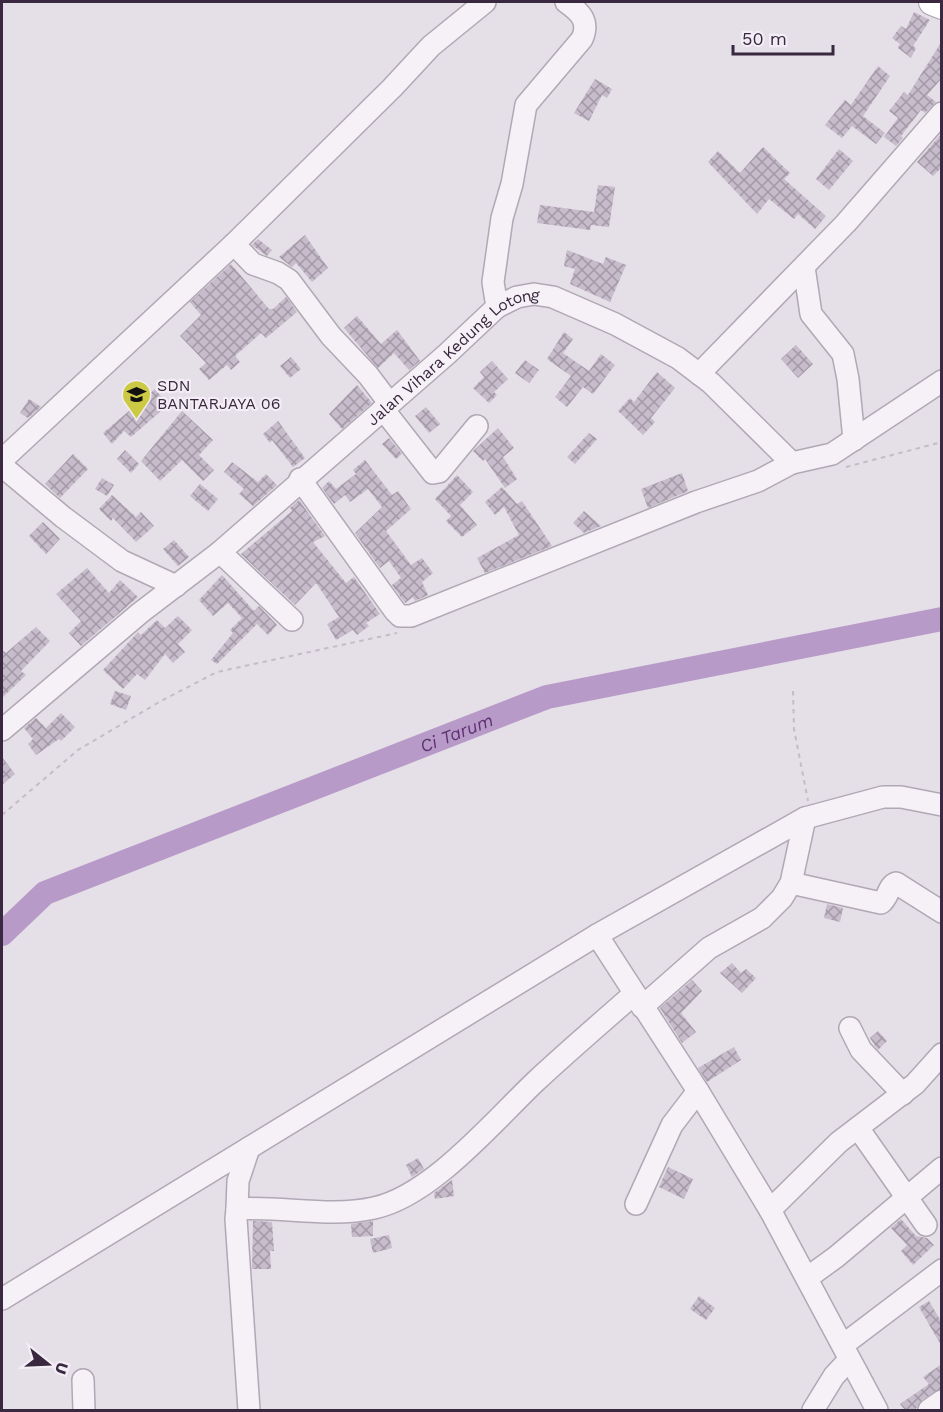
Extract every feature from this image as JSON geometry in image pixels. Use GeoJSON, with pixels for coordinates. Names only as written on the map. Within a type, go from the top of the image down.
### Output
{"type":"FeatureCollection","features":[{"type":"Feature","properties":{"kind":"main road"},"geometry":{"type":"LineString","coordinates":[[932,2],[942,6]]}},
{"type":"Feature","properties":{"kind":"street"},"geometry":{"type":"LineString","coordinates":[[2,460],[234,244],[392,88],[430,46],[485,2]]}},
{"type":"Feature","properties":{"kind":"street"},"geometry":{"type":"LineString","coordinates":[[497,307],[493,282],[502,218],[512,184],[526,105],[582,39],[586,31],[586,22],[581,14],[566,2]]}},
{"type":"Feature","properties":{"kind":"street"},"geometry":{"type":"LineString","coordinates":[[699,374],[890,176],[942,114]]}},
{"type":"Feature","properties":{"kind":"street"},"geometry":{"type":"LineString","coordinates":[[234,244],[254,264],[289,280],[331,336],[368,375],[387,407],[433,473],[439,472],[477,426]]}},
{"type":"Feature","properties":{"kind":"street"},"geometry":{"type":"LineString","coordinates":[[804,267],[811,314],[843,354],[854,440]]}},
{"type":"Feature","properties":{"kind":"street","name":"Jalan Vihara Kedung Lotong"},"geometry":{"type":"LineString","coordinates":[[2,730],[140,614],[220,552],[300,480],[387,407],[497,307],[517,297],[534,294],[553,297],[586,309],[647,340],[699,374],[792,463]]}},
{"type":"Feature","properties":{"kind":"street"},"geometry":{"type":"LineString","coordinates":[[300,480],[371,574],[395,611],[400,616],[411,616],[696,502],[758,481],[792,463],[832,454],[942,381]]}},
{"type":"Feature","properties":{"kind":"street"},"geometry":{"type":"LineString","coordinates":[[2,466],[63,517],[122,561],[176,586]]}},
{"type":"Feature","properties":{"kind":"street"},"geometry":{"type":"LineString","coordinates":[[220,552],[292,620]]}},
{"type":"Feature","properties":{"kind":"street"},"geometry":{"type":"LineString","coordinates":[[2,1299],[597,935],[808,818],[883,797],[901,797],[942,805]]}},
{"type":"Feature","properties":{"kind":"street"},"geometry":{"type":"LineString","coordinates":[[237,1209],[336,1212],[375,1208],[404,1197],[436,1174],[477,1139],[535,1082],[638,1001],[710,948],[762,918],[782,898],[791,883],[808,818]]}},
{"type":"Feature","properties":{"kind":"street"},"geometry":{"type":"LineString","coordinates":[[791,883],[881,903],[896,883],[942,912]]}},
{"type":"Feature","properties":{"kind":"street"},"geometry":{"type":"LineString","coordinates":[[597,935],[698,1091],[770,1210],[877,1410]]}},
{"type":"Feature","properties":{"kind":"street"},"geometry":{"type":"LineString","coordinates":[[850,1028],[861,1050],[903,1094]]}},
{"type":"Feature","properties":{"kind":"street"},"geometry":{"type":"LineString","coordinates":[[770,1210],[839,1142],[903,1094],[942,1054]]}},
{"type":"Feature","properties":{"kind":"street"},"geometry":{"type":"LineString","coordinates":[[636,1204],[672,1125],[698,1091]]}},
{"type":"Feature","properties":{"kind":"street"},"geometry":{"type":"LineString","coordinates":[[858,1128],[926,1225]]}},
{"type":"Feature","properties":{"kind":"street"},"geometry":{"type":"LineString","coordinates":[[249,1148],[237,1180],[236,1219],[249,1410]]}},
{"type":"Feature","properties":{"kind":"street"},"geometry":{"type":"LineString","coordinates":[[807,1278],[942,1168]]}},
{"type":"Feature","properties":{"kind":"street"},"geometry":{"type":"LineString","coordinates":[[813,1410],[846,1352],[942,1270]]}},
{"type":"Feature","properties":{"kind":"street"},"geometry":{"type":"LineString","coordinates":[[83,1380],[84,1410]]}},
{"type":"Feature","properties":{"kind":"street"},"geometry":{"type":"LineString","coordinates":[[929,1410],[942,1401]]}},
{"type":"Feature","properties":{"kind":"path"},"geometry":{"type":"LineString","coordinates":[[844,467],[942,442]]}},
{"type":"Feature","properties":{"kind":"path"},"geometry":{"type":"LineString","coordinates":[[793,691],[794,729],[808,818]]}},
{"type":"Feature","properties":{"kind":"building"},"geometry":{"type":"Polygon","coordinates":[[[914,12],[930,20],[913,46],[916,48],[911,58],[898,48],[900,44],[892,38],[901,26],[906,29],[914,12]]]}},
{"type":"Feature","properties":{"kind":"building"},"geometry":{"type":"Polygon","coordinates":[[[942,41],[942,78],[927,95],[936,102],[925,113],[921,110],[896,146],[884,137],[898,118],[889,111],[904,92],[908,95],[942,41]]]}},
{"type":"Feature","properties":{"kind":"building"},"geometry":{"type":"Polygon","coordinates":[[[878,66],[890,76],[863,116],[885,133],[876,144],[852,126],[842,138],[825,125],[845,100],[851,105],[878,66]]]}},
{"type":"Feature","properties":{"kind":"building"},"geometry":{"type":"Polygon","coordinates":[[[595,79],[612,89],[607,98],[602,95],[589,121],[574,113],[595,79]]]}},
{"type":"Feature","properties":{"kind":"building"},"geometry":{"type":"Polygon","coordinates":[[[942,133],[942,167],[933,176],[917,162],[942,133]]]}},
{"type":"Feature","properties":{"kind":"building"},"geometry":{"type":"Polygon","coordinates":[[[763,147],[790,173],[784,179],[826,216],[815,229],[798,214],[794,219],[769,199],[757,214],[708,162],[718,151],[740,173],[763,147]]]}},
{"type":"Feature","properties":{"kind":"building"},"geometry":{"type":"Polygon","coordinates":[[[839,149],[853,161],[829,190],[816,179],[839,149]]]}},
{"type":"Feature","properties":{"kind":"building"},"geometry":{"type":"Polygon","coordinates":[[[598,185],[615,187],[609,227],[591,225],[590,230],[537,223],[540,205],[594,212],[598,185]]]}},
{"type":"Feature","properties":{"kind":"building"},"geometry":{"type":"Polygon","coordinates":[[[305,235],[328,268],[312,282],[296,263],[292,267],[279,257],[305,235]]]}},
{"type":"Feature","properties":{"kind":"building"},"geometry":{"type":"Polygon","coordinates":[[[258,239],[272,250],[267,256],[252,245],[258,239]]]}},
{"type":"Feature","properties":{"kind":"building"},"geometry":{"type":"Polygon","coordinates":[[[567,250],[603,264],[606,257],[626,265],[610,302],[570,284],[575,269],[564,266],[567,250]]]}},
{"type":"Feature","properties":{"kind":"building"},"geometry":{"type":"Polygon","coordinates":[[[231,264],[269,309],[273,309],[286,297],[297,312],[266,338],[261,333],[235,356],[240,362],[231,370],[227,365],[209,380],[199,369],[206,363],[180,336],[201,315],[190,302],[231,264]]]}},
{"type":"Feature","properties":{"kind":"building"},"geometry":{"type":"Polygon","coordinates":[[[357,316],[381,344],[397,330],[420,361],[409,370],[394,353],[378,368],[344,328],[357,316]]]}},
{"type":"Feature","properties":{"kind":"building"},"geometry":{"type":"Polygon","coordinates":[[[564,332],[573,339],[563,353],[589,371],[601,354],[615,365],[593,394],[583,387],[567,407],[555,397],[571,376],[547,359],[564,332]]]}},
{"type":"Feature","properties":{"kind":"building"},"geometry":{"type":"Polygon","coordinates":[[[796,345],[813,364],[798,378],[781,359],[796,345]]]}},
{"type":"Feature","properties":{"kind":"building"},"geometry":{"type":"Polygon","coordinates":[[[291,357],[301,369],[290,378],[280,366],[291,357]]]}},
{"type":"Feature","properties":{"kind":"building"},"geometry":{"type":"Polygon","coordinates":[[[525,360],[539,370],[529,383],[515,373],[525,360]]]}},
{"type":"Feature","properties":{"kind":"building"},"geometry":{"type":"Polygon","coordinates":[[[492,361],[508,379],[494,392],[497,395],[489,403],[473,388],[484,377],[480,372],[492,361]]]}},
{"type":"Feature","properties":{"kind":"building"},"geometry":{"type":"Polygon","coordinates":[[[657,372],[675,388],[651,418],[655,422],[643,435],[618,411],[630,398],[634,402],[657,372]]]}},
{"type":"Feature","properties":{"kind":"building"},"geometry":{"type":"Polygon","coordinates":[[[357,385],[372,403],[342,429],[329,414],[357,385]]]}},
{"type":"Feature","properties":{"kind":"building","name":"SDN BANTARJAYA 06"},"geometry":{"type":"Polygon","coordinates":[[[155,389],[168,405],[131,437],[124,431],[112,444],[103,433],[155,389]]]}},
{"type":"Feature","properties":{"kind":"building"},"geometry":{"type":"Polygon","coordinates":[[[29,399],[41,407],[28,418],[20,413],[29,399]]]}},
{"type":"Feature","properties":{"kind":"building"},"geometry":{"type":"Polygon","coordinates":[[[426,407],[440,424],[429,433],[415,416],[426,407]]]}},
{"type":"Feature","properties":{"kind":"building"},"geometry":{"type":"Polygon","coordinates":[[[182,411],[213,440],[199,455],[214,470],[203,481],[182,460],[160,481],[141,461],[182,411]]]}},
{"type":"Feature","properties":{"kind":"building"},"geometry":{"type":"Polygon","coordinates":[[[278,421],[305,458],[293,467],[272,440],[270,443],[263,434],[278,421]]]}},
{"type":"Feature","properties":{"kind":"building"},"geometry":{"type":"Polygon","coordinates":[[[498,428],[514,448],[503,457],[517,479],[505,488],[485,459],[483,461],[473,451],[498,428]]]}},
{"type":"Feature","properties":{"kind":"building"},"geometry":{"type":"Polygon","coordinates":[[[589,433],[597,439],[575,464],[567,457],[589,433]]]}},
{"type":"Feature","properties":{"kind":"building"},"geometry":{"type":"Polygon","coordinates":[[[389,438],[402,454],[396,459],[382,444],[389,438]]]}},
{"type":"Feature","properties":{"kind":"building"},"geometry":{"type":"Polygon","coordinates":[[[125,450],[139,464],[131,473],[117,459],[125,450]]]}},
{"type":"Feature","properties":{"kind":"building"},"geometry":{"type":"Polygon","coordinates":[[[73,454],[88,469],[60,498],[45,484],[73,454]]]}},
{"type":"Feature","properties":{"kind":"building"},"geometry":{"type":"Polygon","coordinates":[[[365,460],[392,495],[398,491],[411,509],[386,531],[411,565],[422,558],[433,573],[422,582],[428,595],[415,601],[413,597],[405,603],[392,585],[401,578],[389,561],[380,568],[355,533],[382,507],[368,489],[350,502],[345,495],[334,504],[322,488],[329,481],[336,489],[356,474],[353,470],[365,460]]]}},
{"type":"Feature","properties":{"kind":"building"},"geometry":{"type":"Polygon","coordinates":[[[232,462],[258,482],[266,474],[277,485],[253,506],[239,494],[244,489],[224,472],[232,462]]]}},
{"type":"Feature","properties":{"kind":"building"},"geometry":{"type":"Polygon","coordinates":[[[682,473],[688,491],[648,508],[641,489],[682,473]]]}},
{"type":"Feature","properties":{"kind":"building"},"geometry":{"type":"Polygon","coordinates":[[[457,475],[473,492],[460,505],[477,525],[462,537],[446,521],[451,516],[435,499],[457,475]]]}},
{"type":"Feature","properties":{"kind":"building"},"geometry":{"type":"Polygon","coordinates":[[[102,478],[114,485],[107,496],[95,489],[102,478]]]}},
{"type":"Feature","properties":{"kind":"building"},"geometry":{"type":"Polygon","coordinates":[[[200,484],[218,499],[208,511],[190,496],[200,484]]]}},
{"type":"Feature","properties":{"kind":"building"},"geometry":{"type":"Polygon","coordinates":[[[502,487],[517,504],[522,501],[552,546],[485,573],[477,558],[519,535],[504,507],[495,515],[485,502],[502,487]]]}},
{"type":"Feature","properties":{"kind":"building"},"geometry":{"type":"Polygon","coordinates":[[[112,495],[136,517],[141,512],[154,526],[136,542],[113,518],[111,521],[99,509],[112,495]]]}},
{"type":"Feature","properties":{"kind":"building"},"geometry":{"type":"Polygon","coordinates":[[[299,500],[325,536],[313,542],[346,583],[354,577],[380,614],[366,623],[369,626],[357,635],[353,630],[336,640],[327,624],[339,617],[316,583],[295,605],[241,554],[292,511],[290,508],[299,500]]]}},
{"type":"Feature","properties":{"kind":"building"},"geometry":{"type":"Polygon","coordinates":[[[584,511],[601,526],[584,533],[573,523],[584,511]]]}},
{"type":"Feature","properties":{"kind":"building"},"geometry":{"type":"Polygon","coordinates":[[[43,522],[60,539],[46,554],[29,536],[43,522]]]}},
{"type":"Feature","properties":{"kind":"building"},"geometry":{"type":"Polygon","coordinates":[[[174,540],[189,557],[178,566],[163,549],[174,540]]]}},
{"type":"Feature","properties":{"kind":"building"},"geometry":{"type":"Polygon","coordinates":[[[87,568],[109,593],[120,580],[138,597],[81,646],[69,633],[81,621],[56,594],[87,568]]]}},
{"type":"Feature","properties":{"kind":"building"},"geometry":{"type":"Polygon","coordinates":[[[222,575],[254,611],[259,606],[277,625],[268,635],[257,624],[217,664],[211,660],[233,633],[230,630],[242,618],[228,603],[213,616],[199,600],[222,575]]]}},
{"type":"Feature","properties":{"kind":"building"},"geometry":{"type":"Polygon","coordinates":[[[178,616],[192,630],[178,644],[185,652],[173,663],[165,654],[145,680],[137,674],[123,689],[103,670],[138,632],[141,635],[157,620],[165,628],[178,616]]]}},
{"type":"Feature","properties":{"kind":"building"},"geometry":{"type":"Polygon","coordinates":[[[36,627],[50,641],[21,671],[26,675],[2,698],[2,650],[6,653],[36,627]]]}},
{"type":"Feature","properties":{"kind":"building"},"geometry":{"type":"Polygon","coordinates":[[[115,691],[131,696],[126,710],[110,704],[115,691]]]}},
{"type":"Feature","properties":{"kind":"building"},"geometry":{"type":"Polygon","coordinates":[[[61,713],[75,727],[61,741],[59,739],[36,755],[28,744],[33,739],[24,728],[36,718],[46,728],[61,713]]]}},
{"type":"Feature","properties":{"kind":"building"},"geometry":{"type":"Polygon","coordinates":[[[2,757],[15,774],[2,785],[2,757]]]}},
{"type":"Feature","properties":{"kind":"building"},"geometry":{"type":"Polygon","coordinates":[[[827,904],[843,908],[840,922],[824,918],[827,904]]]}},
{"type":"Feature","properties":{"kind":"building"},"geometry":{"type":"Polygon","coordinates":[[[732,963],[741,973],[746,969],[756,978],[742,993],[720,973],[732,963]]]}},
{"type":"Feature","properties":{"kind":"building"},"geometry":{"type":"Polygon","coordinates":[[[692,980],[702,991],[681,1013],[696,1032],[682,1043],[660,1008],[692,980]]]}},
{"type":"Feature","properties":{"kind":"building"},"geometry":{"type":"Polygon","coordinates":[[[878,1031],[887,1041],[878,1050],[870,1038],[878,1031]]]}},
{"type":"Feature","properties":{"kind":"building"},"geometry":{"type":"Polygon","coordinates":[[[734,1047],[741,1060],[707,1082],[698,1068],[734,1047]]]}},
{"type":"Feature","properties":{"kind":"building"},"geometry":{"type":"Polygon","coordinates":[[[418,1158],[424,1169],[412,1177],[406,1165],[418,1158]]]}},
{"type":"Feature","properties":{"kind":"building"},"geometry":{"type":"Polygon","coordinates":[[[668,1167],[693,1179],[684,1199],[659,1187],[668,1167]]]}},
{"type":"Feature","properties":{"kind":"building"},"geometry":{"type":"Polygon","coordinates":[[[452,1180],[454,1196],[435,1199],[434,1193],[452,1180]]]}},
{"type":"Feature","properties":{"kind":"building"},"geometry":{"type":"Polygon","coordinates":[[[901,1219],[916,1236],[927,1238],[934,1245],[913,1265],[901,1251],[907,1245],[891,1228],[901,1219]]]}},
{"type":"Feature","properties":{"kind":"building"},"geometry":{"type":"Polygon","coordinates":[[[253,1221],[272,1222],[274,1251],[270,1251],[271,1269],[252,1269],[253,1221]]]}},
{"type":"Feature","properties":{"kind":"building"},"geometry":{"type":"Polygon","coordinates":[[[373,1221],[373,1236],[352,1237],[351,1224],[373,1221]]]}},
{"type":"Feature","properties":{"kind":"building"},"geometry":{"type":"Polygon","coordinates":[[[389,1235],[392,1248],[373,1253],[370,1239],[389,1235]]]}},
{"type":"Feature","properties":{"kind":"building"},"geometry":{"type":"Polygon","coordinates":[[[699,1296],[715,1308],[706,1320],[690,1309],[699,1296]]]}},
{"type":"Feature","properties":{"kind":"building"},"geometry":{"type":"Polygon","coordinates":[[[929,1301],[942,1323],[942,1347],[919,1307],[929,1301]]]}},
{"type":"Feature","properties":{"kind":"building"},"geometry":{"type":"Polygon","coordinates":[[[942,1364],[942,1388],[922,1400],[915,1410],[905,1410],[900,1404],[929,1384],[923,1377],[942,1364]]]}},
{"type":"Feature","properties":{"kind":"waterway","name":"Ci Tarum"},"geometry":{"type":"LineString","coordinates":[[2,934],[45,893],[547,697],[942,619]]}},
{"type":"Feature","properties":{"kind":"place","name":"SDN BANTARJAYA 06"},"geometry":{"type":"Point","coordinates":[136,420]}}]}
